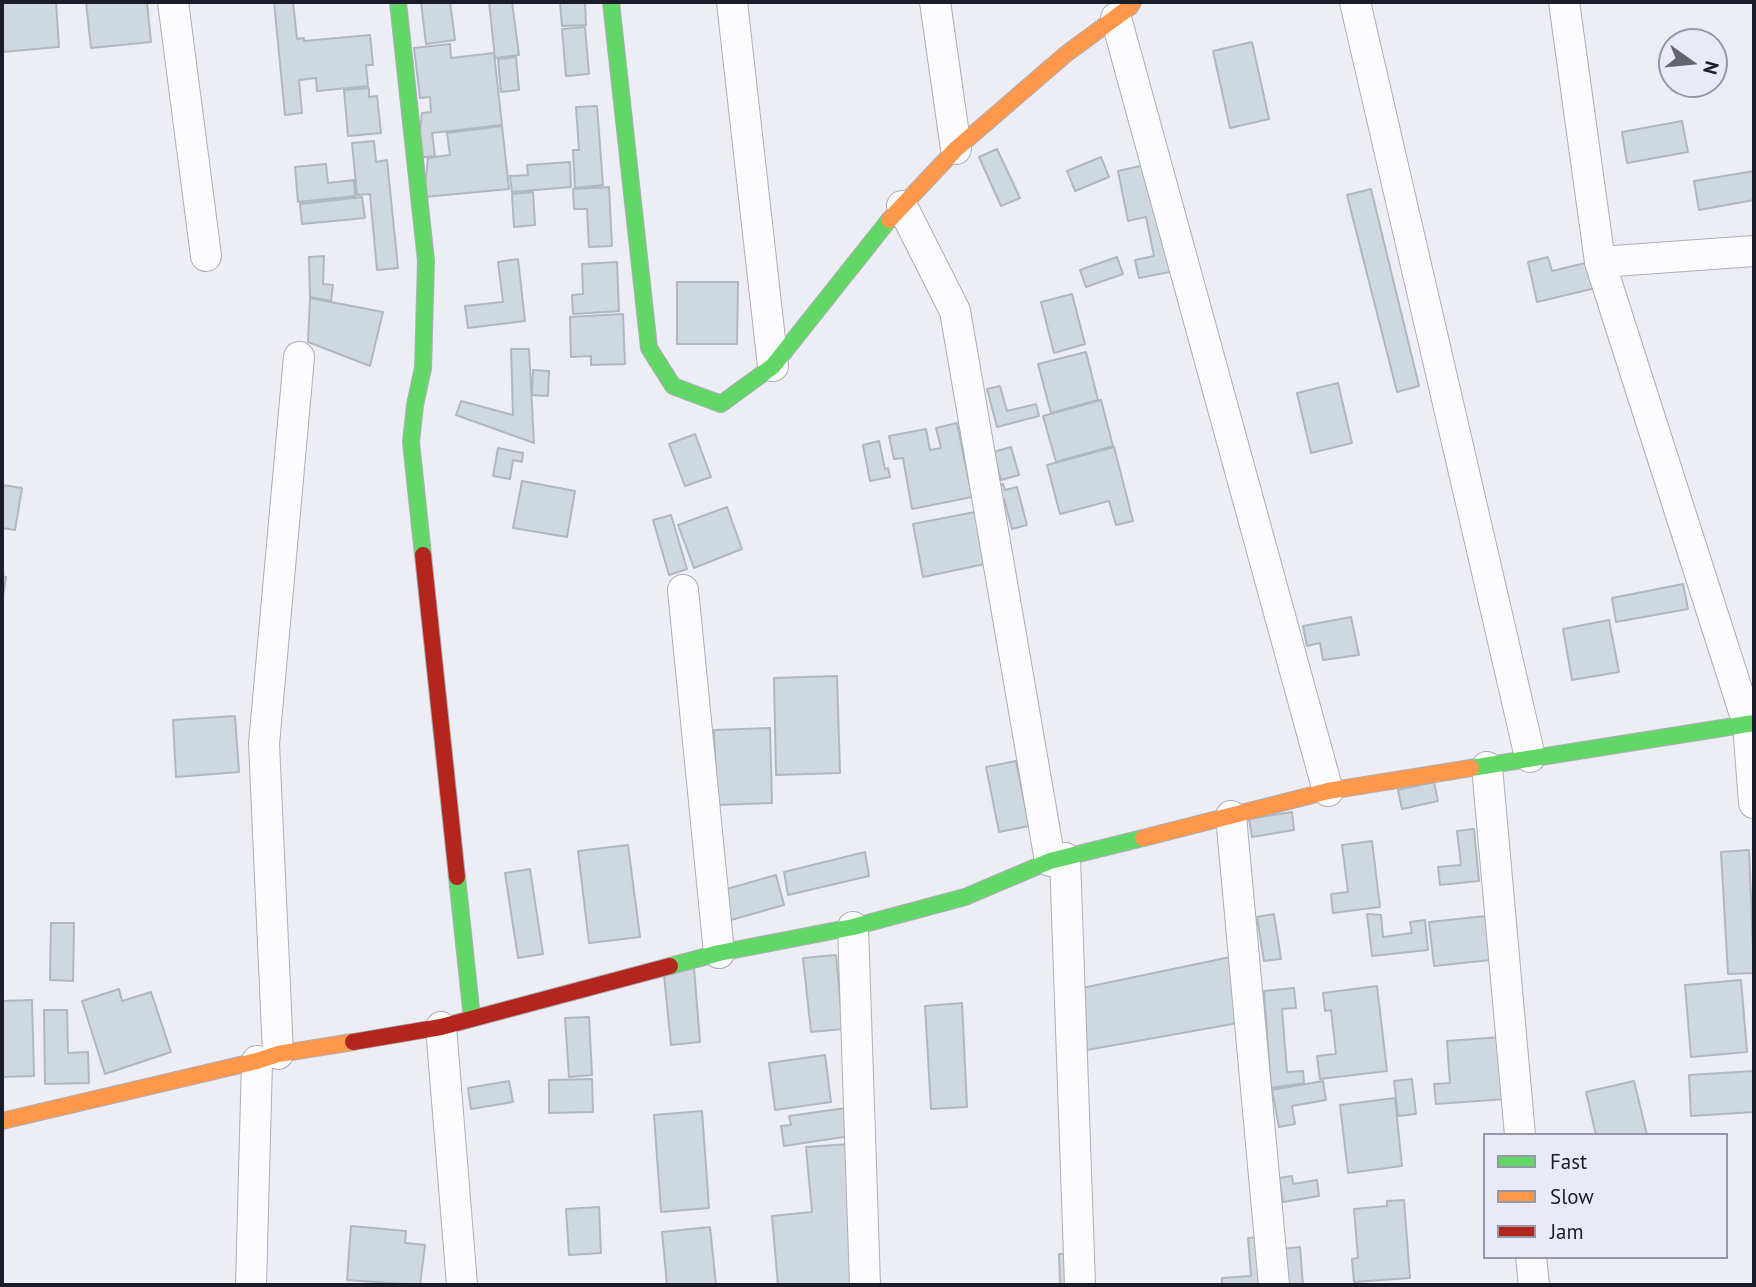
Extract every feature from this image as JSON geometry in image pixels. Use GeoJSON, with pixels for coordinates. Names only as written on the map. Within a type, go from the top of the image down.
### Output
{"type":"FeatureCollection","features":[{"type":"Feature","properties":{"kind":"street"},"geometry":{"type":"LineString","coordinates":[[173,2],[206,256]]}},
{"type":"Feature","properties":{"kind":"street"},"geometry":{"type":"LineString","coordinates":[[398,2],[426,261],[423,368],[411,442],[472,1018]]}},
{"type":"Feature","properties":{"kind":"street"},"geometry":{"type":"LineString","coordinates":[[611,2],[649,348],[673,386],[721,404],[773,366],[878,232],[956,149],[1066,54],[1124,10],[1328,790]]}},
{"type":"Feature","properties":{"kind":"street"},"geometry":{"type":"LineString","coordinates":[[732,2],[773,366]]}},
{"type":"Feature","properties":{"kind":"street"},"geometry":{"type":"LineString","coordinates":[[935,2],[956,149]]}},
{"type":"Feature","properties":{"kind":"street"},"geometry":{"type":"LineString","coordinates":[[1355,2],[1530,757]]}},
{"type":"Feature","properties":{"kind":"street"},"geometry":{"type":"LineString","coordinates":[[1564,2],[1600,262],[1751,724],[1754,803]]}},
{"type":"Feature","properties":{"kind":"street"},"geometry":{"type":"LineString","coordinates":[[902,206],[955,311],[1058,860],[1080,1285]]}},
{"type":"Feature","properties":{"kind":"street"},"geometry":{"type":"LineString","coordinates":[[1600,262],[1754,251]]}},
{"type":"Feature","properties":{"kind":"street"},"geometry":{"type":"LineString","coordinates":[[251,1285],[267,1058],[264,744],[299,357]]}},
{"type":"Feature","properties":{"kind":"street"},"geometry":{"type":"LineString","coordinates":[[683,590],[719,953]]}},
{"type":"Feature","properties":{"kind":"street"},"geometry":{"type":"LineString","coordinates":[[2,1121],[267,1058],[441,1027],[719,953],[853,927],[965,897],[1058,860],[1328,790],[1751,724]]}},
{"type":"Feature","properties":{"kind":"street"},"geometry":{"type":"LineString","coordinates":[[1487,767],[1520,1133]]}},
{"type":"Feature","properties":{"kind":"street"},"geometry":{"type":"LineString","coordinates":[[1231,816],[1274,1285]]}},
{"type":"Feature","properties":{"kind":"street"},"geometry":{"type":"LineString","coordinates":[[853,927],[865,1285]]}},
{"type":"Feature","properties":{"kind":"street"},"geometry":{"type":"LineString","coordinates":[[441,1027],[462,1285]]}},
{"type":"Feature","properties":{"kind":"street"},"geometry":{"type":"LineString","coordinates":[[1531,1259],[1534,1285]]}},
{"type":"Feature","properties":{"kind":"building"},"geometry":{"type":"Polygon","coordinates":[[[2,2],[56,2],[59,47],[2,52],[2,2]]]}},
{"type":"Feature","properties":{"kind":"building"},"geometry":{"type":"Polygon","coordinates":[[[86,2],[147,2],[151,42],[91,48],[86,2]]]}},
{"type":"Feature","properties":{"kind":"building"},"geometry":{"type":"Polygon","coordinates":[[[274,2],[293,2],[297,39],[304,38],[304,41],[370,35],[373,65],[366,65],[368,86],[317,91],[316,78],[299,80],[302,113],[285,115],[274,2]]]}},
{"type":"Feature","properties":{"kind":"building"},"geometry":{"type":"Polygon","coordinates":[[[421,2],[450,2],[455,40],[426,44],[421,2]]]}},
{"type":"Feature","properties":{"kind":"building"},"geometry":{"type":"Polygon","coordinates":[[[489,2],[512,2],[519,55],[495,58],[489,2]]]}},
{"type":"Feature","properties":{"kind":"building"},"geometry":{"type":"Polygon","coordinates":[[[560,2],[585,2],[586,25],[562,26],[560,2]]]}},
{"type":"Feature","properties":{"kind":"building"},"geometry":{"type":"Polygon","coordinates":[[[585,27],[589,74],[566,76],[562,29],[585,27]]]}},
{"type":"Feature","properties":{"kind":"building"},"geometry":{"type":"Polygon","coordinates":[[[1252,42],[1269,119],[1230,128],[1213,51],[1252,42]]]}},
{"type":"Feature","properties":{"kind":"building"},"geometry":{"type":"Polygon","coordinates":[[[450,44],[451,58],[494,53],[502,125],[432,133],[435,156],[417,158],[422,113],[431,112],[430,97],[420,98],[414,48],[450,44]]]}},
{"type":"Feature","properties":{"kind":"building"},"geometry":{"type":"Polygon","coordinates":[[[516,57],[519,90],[501,92],[498,59],[516,57]]]}},
{"type":"Feature","properties":{"kind":"building"},"geometry":{"type":"Polygon","coordinates":[[[369,88],[369,97],[377,96],[381,133],[348,136],[344,90],[369,88]]]}},
{"type":"Feature","properties":{"kind":"building"},"geometry":{"type":"Polygon","coordinates":[[[597,106],[603,185],[575,188],[573,150],[579,150],[576,107],[597,106]]]}},
{"type":"Feature","properties":{"kind":"building"},"geometry":{"type":"Polygon","coordinates":[[[1682,121],[1688,152],[1627,163],[1622,132],[1682,121]]]}},
{"type":"Feature","properties":{"kind":"building"},"geometry":{"type":"Polygon","coordinates":[[[502,126],[509,189],[424,197],[428,158],[450,155],[447,133],[502,126]]]}},
{"type":"Feature","properties":{"kind":"building"},"geometry":{"type":"Polygon","coordinates":[[[374,141],[376,162],[387,160],[398,268],[377,270],[370,194],[357,195],[352,143],[374,141]]]}},
{"type":"Feature","properties":{"kind":"building"},"geometry":{"type":"Polygon","coordinates":[[[997,149],[1020,198],[1001,206],[979,157],[997,149]]]}},
{"type":"Feature","properties":{"kind":"building"},"geometry":{"type":"Polygon","coordinates":[[[1101,157],[1109,177],[1075,191],[1067,171],[1101,157]]]}},
{"type":"Feature","properties":{"kind":"building"},"geometry":{"type":"Polygon","coordinates":[[[570,162],[571,187],[512,192],[510,176],[528,175],[527,165],[570,162]]]}},
{"type":"Feature","properties":{"kind":"building"},"geometry":{"type":"Polygon","coordinates":[[[1158,162],[1180,270],[1139,278],[1135,260],[1154,256],[1146,217],[1128,221],[1118,171],[1158,162]]]}},
{"type":"Feature","properties":{"kind":"building"},"geometry":{"type":"Polygon","coordinates":[[[326,164],[328,183],[354,180],[355,196],[298,202],[295,167],[326,164]]]}},
{"type":"Feature","properties":{"kind":"building"},"geometry":{"type":"Polygon","coordinates":[[[1754,171],[1754,200],[1699,210],[1694,181],[1754,171]]]}},
{"type":"Feature","properties":{"kind":"building"},"geometry":{"type":"Polygon","coordinates":[[[609,187],[612,246],[589,247],[587,209],[574,209],[573,189],[609,187]]]}},
{"type":"Feature","properties":{"kind":"building"},"geometry":{"type":"Polygon","coordinates":[[[1371,189],[1419,386],[1397,392],[1347,195],[1371,189]]]}},
{"type":"Feature","properties":{"kind":"building"},"geometry":{"type":"Polygon","coordinates":[[[533,192],[535,225],[514,227],[512,194],[533,192]]]}},
{"type":"Feature","properties":{"kind":"building"},"geometry":{"type":"Polygon","coordinates":[[[362,197],[365,218],[302,224],[300,204],[362,197]]]}},
{"type":"Feature","properties":{"kind":"building"},"geometry":{"type":"Polygon","coordinates":[[[324,256],[323,284],[333,285],[331,301],[310,297],[309,257],[324,256]]]}},
{"type":"Feature","properties":{"kind":"building"},"geometry":{"type":"Polygon","coordinates":[[[1615,256],[1621,282],[1537,302],[1528,262],[1548,257],[1552,271],[1615,256]]]}},
{"type":"Feature","properties":{"kind":"building"},"geometry":{"type":"Polygon","coordinates":[[[1117,257],[1123,274],[1086,287],[1080,270],[1117,257]]]}},
{"type":"Feature","properties":{"kind":"building"},"geometry":{"type":"Polygon","coordinates":[[[518,259],[525,321],[468,328],[465,306],[503,302],[498,262],[518,259]]]}},
{"type":"Feature","properties":{"kind":"building"},"geometry":{"type":"Polygon","coordinates":[[[617,262],[619,311],[573,314],[572,295],[583,294],[582,264],[617,262]]]}},
{"type":"Feature","properties":{"kind":"building"},"geometry":{"type":"Polygon","coordinates":[[[677,282],[738,282],[737,344],[677,344],[677,282]]]}},
{"type":"Feature","properties":{"kind":"building"},"geometry":{"type":"Polygon","coordinates":[[[1072,294],[1085,344],[1054,353],[1041,302],[1072,294]]]}},
{"type":"Feature","properties":{"kind":"building"},"geometry":{"type":"Polygon","coordinates":[[[310,298],[383,312],[370,366],[308,342],[310,298]]]}},
{"type":"Feature","properties":{"kind":"building"},"geometry":{"type":"Polygon","coordinates":[[[623,314],[625,364],[591,365],[591,356],[571,357],[570,317],[623,314]]]}},
{"type":"Feature","properties":{"kind":"building"},"geometry":{"type":"Polygon","coordinates":[[[511,349],[529,349],[534,443],[456,415],[461,401],[513,415],[511,349]]]}},
{"type":"Feature","properties":{"kind":"building"},"geometry":{"type":"Polygon","coordinates":[[[1086,352],[1098,400],[1051,413],[1038,364],[1086,352]]]}},
{"type":"Feature","properties":{"kind":"building"},"geometry":{"type":"Polygon","coordinates":[[[533,370],[549,371],[548,396],[532,395],[533,370]]]}},
{"type":"Feature","properties":{"kind":"building"},"geometry":{"type":"Polygon","coordinates":[[[1338,383],[1352,443],[1311,453],[1297,393],[1338,383]]]}},
{"type":"Feature","properties":{"kind":"building"},"geometry":{"type":"Polygon","coordinates":[[[1000,386],[1007,411],[1036,404],[1039,416],[997,427],[987,389],[1000,386]]]}},
{"type":"Feature","properties":{"kind":"building"},"geometry":{"type":"Polygon","coordinates":[[[1101,400],[1113,446],[1056,462],[1043,416],[1101,400]]]}},
{"type":"Feature","properties":{"kind":"building"},"geometry":{"type":"Polygon","coordinates":[[[957,423],[972,497],[912,509],[903,458],[894,459],[889,436],[926,429],[930,450],[941,448],[936,428],[957,423]]]}},
{"type":"Feature","properties":{"kind":"building"},"geometry":{"type":"Polygon","coordinates":[[[695,434],[711,477],[685,486],[669,444],[695,434]]]}},
{"type":"Feature","properties":{"kind":"building"},"geometry":{"type":"Polygon","coordinates":[[[879,441],[885,469],[888,468],[890,477],[870,481],[863,445],[879,441]]]}},
{"type":"Feature","properties":{"kind":"building"},"geometry":{"type":"Polygon","coordinates":[[[1011,447],[1019,475],[1001,480],[993,452],[1011,447]]]}},
{"type":"Feature","properties":{"kind":"building"},"geometry":{"type":"Polygon","coordinates":[[[1114,447],[1133,521],[1116,525],[1109,501],[1060,514],[1047,465],[1114,447]]]}},
{"type":"Feature","properties":{"kind":"building"},"geometry":{"type":"Polygon","coordinates":[[[498,448],[523,453],[522,462],[513,460],[510,479],[493,476],[498,448]]]}},
{"type":"Feature","properties":{"kind":"building"},"geometry":{"type":"Polygon","coordinates":[[[522,481],[575,491],[567,537],[513,528],[522,481]]]}},
{"type":"Feature","properties":{"kind":"building"},"geometry":{"type":"Polygon","coordinates":[[[1003,484],[1005,490],[1017,487],[1027,525],[1012,529],[1004,499],[992,502],[988,488],[1003,484]]]}},
{"type":"Feature","properties":{"kind":"building"},"geometry":{"type":"Polygon","coordinates":[[[2,485],[22,488],[15,530],[2,528],[2,485]]]}},
{"type":"Feature","properties":{"kind":"building"},"geometry":{"type":"Polygon","coordinates":[[[727,507],[742,549],[694,568],[678,525],[727,507]]]}},
{"type":"Feature","properties":{"kind":"building"},"geometry":{"type":"Polygon","coordinates":[[[975,512],[985,564],[923,577],[913,524],[975,512]]]}},
{"type":"Feature","properties":{"kind":"building"},"geometry":{"type":"Polygon","coordinates":[[[671,515],[687,569],[669,575],[653,520],[671,515]]]}},
{"type":"Feature","properties":{"kind":"building"},"geometry":{"type":"Polygon","coordinates":[[[2,576],[6,577],[2,602],[2,576]]]}},
{"type":"Feature","properties":{"kind":"building"},"geometry":{"type":"Polygon","coordinates":[[[1683,584],[1688,609],[1616,622],[1612,598],[1683,584]]]}},
{"type":"Feature","properties":{"kind":"building"},"geometry":{"type":"Polygon","coordinates":[[[1351,617],[1359,655],[1323,660],[1320,643],[1307,646],[1303,626],[1351,617]]]}},
{"type":"Feature","properties":{"kind":"building"},"geometry":{"type":"Polygon","coordinates":[[[1609,620],[1619,672],[1572,680],[1563,629],[1609,620]]]}},
{"type":"Feature","properties":{"kind":"building"},"geometry":{"type":"Polygon","coordinates":[[[837,676],[840,773],[776,775],[774,678],[837,676]]]}},
{"type":"Feature","properties":{"kind":"building"},"geometry":{"type":"Polygon","coordinates":[[[235,716],[239,772],[176,777],[173,720],[235,716]]]}},
{"type":"Feature","properties":{"kind":"building"},"geometry":{"type":"Polygon","coordinates":[[[770,728],[772,803],[717,805],[714,730],[770,728]]]}},
{"type":"Feature","properties":{"kind":"building"},"geometry":{"type":"Polygon","coordinates":[[[1016,761],[1029,826],[999,832],[986,767],[1016,761]]]}},
{"type":"Feature","properties":{"kind":"building"},"geometry":{"type":"Polygon","coordinates":[[[1434,782],[1438,801],[1402,809],[1398,790],[1434,782]]]}},
{"type":"Feature","properties":{"kind":"building"},"geometry":{"type":"Polygon","coordinates":[[[1292,812],[1294,830],[1252,837],[1249,819],[1292,812]]]}},
{"type":"Feature","properties":{"kind":"building"},"geometry":{"type":"Polygon","coordinates":[[[1474,829],[1479,881],[1440,885],[1438,867],[1461,865],[1457,831],[1474,829]]]}},
{"type":"Feature","properties":{"kind":"building"},"geometry":{"type":"Polygon","coordinates":[[[1372,841],[1380,907],[1333,913],[1331,894],[1348,892],[1342,845],[1372,841]]]}},
{"type":"Feature","properties":{"kind":"building"},"geometry":{"type":"Polygon","coordinates":[[[628,845],[640,937],[589,943],[578,851],[628,845]]]}},
{"type":"Feature","properties":{"kind":"building"},"geometry":{"type":"Polygon","coordinates":[[[1749,850],[1754,973],[1728,974],[1721,852],[1749,850]]]}},
{"type":"Feature","properties":{"kind":"building"},"geometry":{"type":"Polygon","coordinates":[[[865,852],[869,876],[788,895],[784,872],[865,852]]]}},
{"type":"Feature","properties":{"kind":"building"},"geometry":{"type":"Polygon","coordinates":[[[530,869],[543,954],[518,958],[505,873],[530,869]]]}},
{"type":"Feature","properties":{"kind":"building"},"geometry":{"type":"Polygon","coordinates":[[[776,875],[784,905],[724,922],[716,892],[776,875]]]}},
{"type":"Feature","properties":{"kind":"building"},"geometry":{"type":"Polygon","coordinates":[[[1274,914],[1281,959],[1264,961],[1257,917],[1274,914]]]}},
{"type":"Feature","properties":{"kind":"building"},"geometry":{"type":"Polygon","coordinates":[[[1367,914],[1381,915],[1383,937],[1412,933],[1410,922],[1425,920],[1428,950],[1372,956],[1367,914]]]}},
{"type":"Feature","properties":{"kind":"building"},"geometry":{"type":"Polygon","coordinates":[[[1495,915],[1500,959],[1434,966],[1429,922],[1495,915]]]}},
{"type":"Feature","properties":{"kind":"building"},"geometry":{"type":"Polygon","coordinates":[[[51,923],[74,923],[73,981],[50,980],[51,923]]]}},
{"type":"Feature","properties":{"kind":"building"},"geometry":{"type":"Polygon","coordinates":[[[836,955],[843,1029],[811,1032],[803,958],[836,955]]]}},
{"type":"Feature","properties":{"kind":"building"},"geometry":{"type":"Polygon","coordinates":[[[1240,955],[1249,1021],[1087,1050],[1082,988],[1240,955]]]}},
{"type":"Feature","properties":{"kind":"building"},"geometry":{"type":"Polygon","coordinates":[[[694,968],[700,1042],[671,1045],[664,975],[694,968]]]}},
{"type":"Feature","properties":{"kind":"building"},"geometry":{"type":"Polygon","coordinates":[[[1741,980],[1747,1052],[1691,1057],[1685,985],[1741,980]]]}},
{"type":"Feature","properties":{"kind":"building"},"geometry":{"type":"Polygon","coordinates":[[[1377,986],[1387,1071],[1320,1079],[1317,1056],[1336,1054],[1331,1010],[1325,1011],[1323,993],[1377,986]]]}},
{"type":"Feature","properties":{"kind":"building"},"geometry":{"type":"Polygon","coordinates":[[[1294,988],[1296,1008],[1282,1009],[1287,1072],[1303,1071],[1304,1083],[1271,1088],[1264,991],[1294,988]]]}},
{"type":"Feature","properties":{"kind":"building"},"geometry":{"type":"Polygon","coordinates":[[[119,989],[122,1001],[151,992],[171,1052],[105,1074],[82,1001],[119,989]]]}},
{"type":"Feature","properties":{"kind":"building"},"geometry":{"type":"Polygon","coordinates":[[[32,1000],[34,1076],[2,1077],[2,1001],[32,1000]]]}},
{"type":"Feature","properties":{"kind":"building"},"geometry":{"type":"Polygon","coordinates":[[[962,1003],[967,1107],[931,1109],[925,1006],[962,1003]]]}},
{"type":"Feature","properties":{"kind":"building"},"geometry":{"type":"Polygon","coordinates":[[[44,1010],[67,1010],[68,1053],[88,1052],[89,1083],[45,1084],[44,1010]]]}},
{"type":"Feature","properties":{"kind":"building"},"geometry":{"type":"Polygon","coordinates":[[[589,1017],[592,1075],[569,1077],[565,1018],[589,1017]]]}},
{"type":"Feature","properties":{"kind":"building"},"geometry":{"type":"Polygon","coordinates":[[[1502,1037],[1507,1099],[1436,1104],[1434,1084],[1450,1083],[1447,1041],[1502,1037]]]}},
{"type":"Feature","properties":{"kind":"building"},"geometry":{"type":"Polygon","coordinates":[[[825,1055],[831,1102],[775,1110],[769,1063],[825,1055]]]}},
{"type":"Feature","properties":{"kind":"building"},"geometry":{"type":"Polygon","coordinates":[[[1754,1071],[1754,1112],[1691,1116],[1689,1075],[1754,1071]]]}},
{"type":"Feature","properties":{"kind":"building"},"geometry":{"type":"Polygon","coordinates":[[[592,1079],[593,1112],[549,1113],[549,1080],[592,1079]]]}},
{"type":"Feature","properties":{"kind":"building"},"geometry":{"type":"Polygon","coordinates":[[[1412,1079],[1416,1114],[1398,1116],[1394,1081],[1412,1079]]]}},
{"type":"Feature","properties":{"kind":"building"},"geometry":{"type":"Polygon","coordinates":[[[509,1081],[513,1102],[471,1109],[468,1088],[509,1081]]]}},
{"type":"Feature","properties":{"kind":"building"},"geometry":{"type":"Polygon","coordinates":[[[1323,1081],[1326,1100],[1292,1106],[1295,1124],[1279,1127],[1272,1090],[1323,1081]]]}},
{"type":"Feature","properties":{"kind":"building"},"geometry":{"type":"Polygon","coordinates":[[[1634,1081],[1647,1133],[1596,1133],[1586,1092],[1634,1081]]]}},
{"type":"Feature","properties":{"kind":"building"},"geometry":{"type":"Polygon","coordinates":[[[1395,1098],[1402,1166],[1348,1173],[1340,1105],[1395,1098]]]}},
{"type":"Feature","properties":{"kind":"building"},"geometry":{"type":"Polygon","coordinates":[[[846,1108],[850,1136],[784,1146],[781,1126],[791,1125],[789,1116],[846,1108]]]}},
{"type":"Feature","properties":{"kind":"building"},"geometry":{"type":"Polygon","coordinates":[[[702,1111],[709,1208],[661,1212],[654,1115],[702,1111]]]}},
{"type":"Feature","properties":{"kind":"building"},"geometry":{"type":"Polygon","coordinates":[[[849,1144],[862,1285],[778,1285],[772,1216],[812,1212],[806,1147],[849,1144]]]}},
{"type":"Feature","properties":{"kind":"building"},"geometry":{"type":"Polygon","coordinates":[[[1292,1176],[1293,1184],[1317,1180],[1319,1196],[1283,1202],[1279,1178],[1292,1176]]]}},
{"type":"Feature","properties":{"kind":"building"},"geometry":{"type":"Polygon","coordinates":[[[1404,1200],[1410,1278],[1354,1282],[1352,1259],[1358,1258],[1354,1209],[1387,1206],[1387,1201],[1404,1200]]]}},
{"type":"Feature","properties":{"kind":"building"},"geometry":{"type":"Polygon","coordinates":[[[599,1207],[601,1253],[569,1255],[566,1209],[599,1207]]]}},
{"type":"Feature","properties":{"kind":"building"},"geometry":{"type":"Polygon","coordinates":[[[351,1226],[406,1231],[405,1243],[425,1245],[420,1285],[347,1280],[351,1226]]]}},
{"type":"Feature","properties":{"kind":"building"},"geometry":{"type":"Polygon","coordinates":[[[710,1227],[716,1285],[667,1285],[662,1232],[710,1227]]]}},
{"type":"Feature","properties":{"kind":"building"},"geometry":{"type":"Polygon","coordinates":[[[1267,1237],[1270,1285],[1222,1285],[1222,1278],[1251,1276],[1248,1238],[1267,1237]]]}},
{"type":"Feature","properties":{"kind":"building"},"geometry":{"type":"Polygon","coordinates":[[[1300,1247],[1303,1285],[1284,1285],[1281,1249],[1300,1247]]]}},
{"type":"Feature","properties":{"kind":"building"},"geometry":{"type":"Polygon","coordinates":[[[1075,1253],[1077,1285],[1060,1285],[1059,1254],[1075,1253]]]}},
{"type":"Feature","properties":{"kind":"traffic: fast"},"geometry":{"type":"LineString","coordinates":[[398,2],[426,261],[423,368],[411,442],[423,555]]}},
{"type":"Feature","properties":{"kind":"traffic: fast"},"geometry":{"type":"LineString","coordinates":[[611,2],[649,348],[673,386],[721,404],[773,366],[889,220]]}},
{"type":"Feature","properties":{"kind":"traffic: fast"},"geometry":{"type":"LineString","coordinates":[[1471,768],[1754,723]]}},
{"type":"Feature","properties":{"kind":"traffic: fast"},"geometry":{"type":"LineString","coordinates":[[670,966],[719,953],[853,927],[965,897],[1050,861],[1143,838]]}},
{"type":"Feature","properties":{"kind":"traffic: fast"},"geometry":{"type":"LineString","coordinates":[[457,877],[472,1018]]}},
{"type":"Feature","properties":{"kind":"traffic: slow"},"geometry":{"type":"LineString","coordinates":[[889,220],[956,149],[1066,54],[1130,7],[1133,2]]}},
{"type":"Feature","properties":{"kind":"traffic: slow"},"geometry":{"type":"LineString","coordinates":[[1143,838],[1328,791],[1471,768]]}},
{"type":"Feature","properties":{"kind":"traffic: slow"},"geometry":{"type":"LineString","coordinates":[[2,1121],[278,1054],[353,1042]]}},
{"type":"Feature","properties":{"kind":"traffic: jam"},"geometry":{"type":"LineString","coordinates":[[423,555],[457,877]]}},
{"type":"Feature","properties":{"kind":"traffic: jam"},"geometry":{"type":"LineString","coordinates":[[353,1042],[441,1027],[670,966]]}}]}
